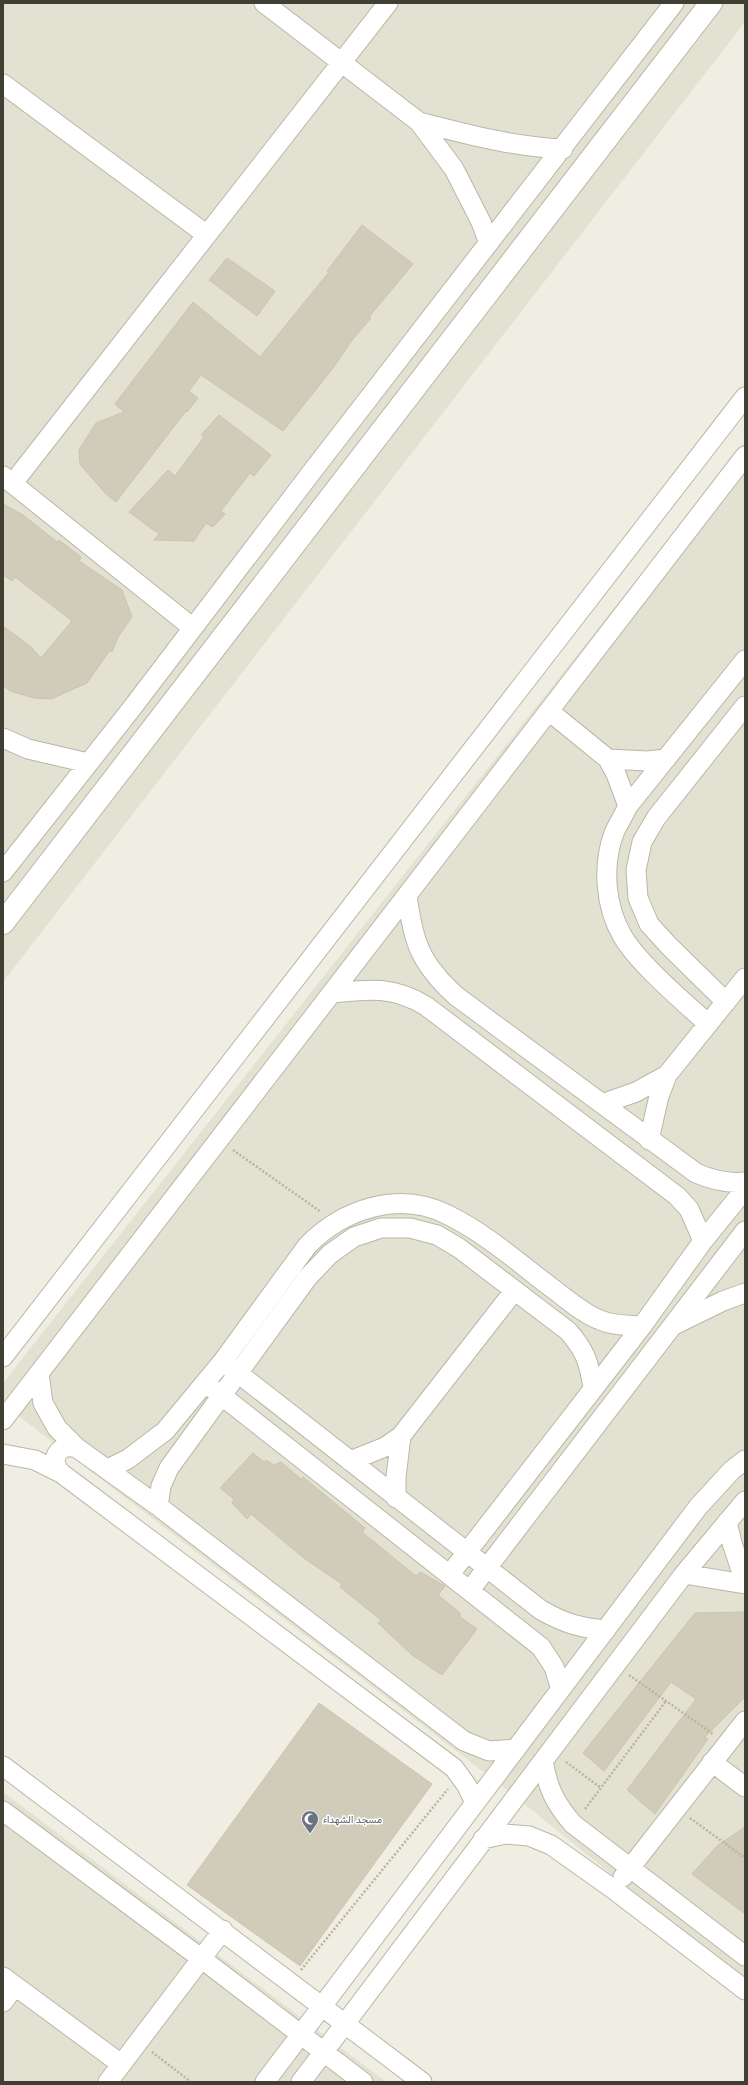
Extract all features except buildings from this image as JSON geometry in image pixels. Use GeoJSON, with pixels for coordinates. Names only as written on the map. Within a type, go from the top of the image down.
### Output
{"type":"FeatureCollection","features":[{"type":"Feature","properties":{"kind":"street"},"geometry":{"type":"LineString","coordinates":[[264,3],[419,122],[454,169],[481,222],[489,243]]}},
{"type":"Feature","properties":{"kind":"street"},"geometry":{"type":"LineString","coordinates":[[193,628],[8,479],[207,235],[388,3]]}},
{"type":"Feature","properties":{"kind":"street"},"geometry":{"type":"LineString","coordinates":[[3,872],[563,149],[674,3]]}},
{"type":"Feature","properties":{"kind":"street"},"geometry":{"type":"LineString","coordinates":[[3,923],[711,3]]}},
{"type":"Feature","properties":{"kind":"street"},"geometry":{"type":"LineString","coordinates":[[3,84],[207,235]]}},
{"type":"Feature","properties":{"kind":"street"},"geometry":{"type":"LineString","coordinates":[[419,122],[536,148],[563,149]]}},
{"type":"Feature","properties":{"kind":"street"},"geometry":{"type":"LineString","coordinates":[[3,1357],[745,397]]}},
{"type":"Feature","properties":{"kind":"street"},"geometry":{"type":"LineString","coordinates":[[3,1420],[745,456]]}},
{"type":"Feature","properties":{"kind":"street"},"geometry":{"type":"LineString","coordinates":[[708,1024],[646,965],[623,937],[610,904],[606,868],[614,834],[628,806],[745,660]]}},
{"type":"Feature","properties":{"kind":"street"},"geometry":{"type":"LineString","coordinates":[[549,711],[608,759],[621,785],[628,806]]}},
{"type":"Feature","properties":{"kind":"street"},"geometry":{"type":"LineString","coordinates":[[726,1002],[668,945],[649,924],[638,898],[636,870],[642,842],[656,818],[743,712]]}},
{"type":"Feature","properties":{"kind":"street"},"geometry":{"type":"LineString","coordinates":[[3,738],[28,749],[88,763]]}},
{"type":"Feature","properties":{"kind":"street"},"geometry":{"type":"LineString","coordinates":[[608,759],[647,761],[666,759]]}},
{"type":"Feature","properties":{"kind":"street"},"geometry":{"type":"LineString","coordinates":[[407,895],[411,928],[417,947],[427,966],[440,982],[456,996],[680,1163],[696,1173],[713,1180],[732,1183],[745,1182]]}},
{"type":"Feature","properties":{"kind":"street"},"geometry":{"type":"LineString","coordinates":[[649,1140],[657,1103],[667,1075],[745,978]]}},
{"type":"Feature","properties":{"kind":"street"},"geometry":{"type":"LineString","coordinates":[[332,993],[379,989],[396,992],[411,997],[426,1006],[677,1196],[689,1209],[697,1224],[703,1241]]}},
{"type":"Feature","properties":{"kind":"street"},"geometry":{"type":"LineString","coordinates":[[602,1104],[636,1092],[667,1075]]}},
{"type":"Feature","properties":{"kind":"street"},"geometry":{"type":"LineString","coordinates":[[664,1185],[680,1163]]}},
{"type":"Feature","properties":{"kind":"street"},"geometry":{"type":"LineString","coordinates":[[450,1574],[642,1326],[703,1241],[745,1189]]}},
{"type":"Feature","properties":{"kind":"street"},"geometry":{"type":"LineString","coordinates":[[108,1469],[135,1454],[165,1431],[223,1361],[307,1246],[319,1234],[336,1222],[360,1210],[389,1203],[416,1204],[447,1214],[471,1229],[584,1312],[608,1323],[642,1326]]}},
{"type":"Feature","properties":{"kind":"street"},"geometry":{"type":"LineString","coordinates":[[158,1506],[161,1486],[169,1468],[308,1277],[330,1254],[354,1237],[381,1228],[410,1228],[437,1235],[459,1248],[568,1331],[580,1344],[586,1356],[593,1388]]}},
{"type":"Feature","properties":{"kind":"street"},"geometry":{"type":"LineString","coordinates":[[470,1590],[745,1231]]}},
{"type":"Feature","properties":{"kind":"street"},"geometry":{"type":"LineString","coordinates":[[350,1461],[379,1449],[401,1436],[514,1291]]}},
{"type":"Feature","properties":{"kind":"street"},"geometry":{"type":"LineString","coordinates":[[673,1326],[723,1301],[745,1293]]}},
{"type":"Feature","properties":{"kind":"street"},"geometry":{"type":"LineString","coordinates":[[568,1331],[580,1332],[585,1328],[587,1323],[584,1312]]}},
{"type":"Feature","properties":{"kind":"street"},"geometry":{"type":"LineString","coordinates":[[223,1361],[396,1498],[542,1610],[561,1621],[583,1628],[606,1630]]}},
{"type":"Feature","properties":{"kind":"street"},"geometry":{"type":"LineString","coordinates":[[38,1374],[43,1403],[57,1428],[77,1448],[158,1506],[464,1741],[489,1751],[516,1749]]}},
{"type":"Feature","properties":{"kind":"street"},"geometry":{"type":"LineString","coordinates":[[206,1383],[541,1647],[554,1667],[561,1689]]}},
{"type":"Feature","properties":{"kind":"street"},"geometry":{"type":"LineString","coordinates":[[396,1498],[396,1477],[401,1436]]}},
{"type":"Feature","properties":{"kind":"street"},"geometry":{"type":"LineString","coordinates":[[61,1474],[56,1468],[54,1460],[57,1453],[62,1448],[70,1446],[77,1448]]}},
{"type":"Feature","properties":{"kind":"street"},"geometry":{"type":"LineString","coordinates":[[3,1454],[35,1460],[61,1474],[454,1768],[460,1775],[475,1803]]}},
{"type":"Feature","properties":{"kind":"street"},"geometry":{"type":"LineString","coordinates":[[265,2082],[698,1507],[732,1470],[745,1460]]}},
{"type":"Feature","properties":{"kind":"street"},"geometry":{"type":"LineString","coordinates":[[301,2082],[684,1574],[745,1501]]}},
{"type":"Feature","properties":{"kind":"street"},"geometry":{"type":"LineString","coordinates":[[684,1574],[745,1583],[727,1522]]}},
{"type":"Feature","properties":{"kind":"street"},"geometry":{"type":"LineString","coordinates":[[613,1889],[745,1721]]}},
{"type":"Feature","properties":{"kind":"street"},"geometry":{"type":"LineString","coordinates":[[431,1751],[445,1750],[448,1747],[450,1741],[446,1728]]}},
{"type":"Feature","properties":{"kind":"street"},"geometry":{"type":"LineString","coordinates":[[547,1756],[547,1784],[558,1806],[574,1824],[745,1956]]}},
{"type":"Feature","properties":{"kind":"street"},"geometry":{"type":"LineString","coordinates":[[712,1762],[745,1787]]}},
{"type":"Feature","properties":{"kind":"street"},"geometry":{"type":"LineString","coordinates":[[3,1766],[223,1930],[422,2082]]}},
{"type":"Feature","properties":{"kind":"street"},"geometry":{"type":"LineString","coordinates":[[3,1811],[202,1959],[363,2082]]}},
{"type":"Feature","properties":{"kind":"street"},"geometry":{"type":"LineString","coordinates":[[483,1839],[506,1834],[529,1836],[551,1844],[613,1889],[745,1990]]}},
{"type":"Feature","properties":{"kind":"street"},"geometry":{"type":"LineString","coordinates":[[108,2082],[223,1930]]}},
{"type":"Feature","properties":{"kind":"street"},"geometry":{"type":"LineString","coordinates":[[3,2002],[9,1981],[121,2064]]}},
{"type":"Feature","properties":{"kind":"path"},"geometry":{"type":"LineString","coordinates":[[218,1140],[336,1222]]}},
{"type":"Feature","properties":{"kind":"path"},"geometry":{"type":"LineString","coordinates":[[615,1665],[727,1744]]}},
{"type":"Feature","properties":{"kind":"path"},"geometry":{"type":"LineString","coordinates":[[574,1824],[666,1701]]}},
{"type":"Feature","properties":{"kind":"path"},"geometry":{"type":"LineString","coordinates":[[547,1756],[601,1788]]}},
{"type":"Feature","properties":{"kind":"path"},"geometry":{"type":"LineString","coordinates":[[291,1983],[460,1775]]}},
{"type":"Feature","properties":{"kind":"path"},"geometry":{"type":"LineString","coordinates":[[677,1808],[745,1858]]}},
{"type":"Feature","properties":{"kind":"path"},"geometry":{"type":"LineString","coordinates":[[138,2042],[191,2082]]}},
{"type":"Feature","properties":{"kind":"shaded area"},"geometry":{"type":"Polygon","coordinates":[[[3,3],[745,3],[745,22],[3,982],[3,3]]]}},
{"type":"Feature","properties":{"kind":"shaded area"},"geometry":{"type":"Polygon","coordinates":[[[745,442],[745,1982],[502,1786],[3,1404],[3,1383],[745,442]]]}},
{"type":"Feature","properties":{"kind":"shaded area"},"geometry":{"type":"Polygon","coordinates":[[[3,1792],[320,2032],[386,2082],[3,2082],[3,1792]]]}},
{"type":"Feature","properties":{"kind":"place","name":"مسجد الشهداء"},"geometry":{"type":"Point","coordinates":[310,1834]}}]}
